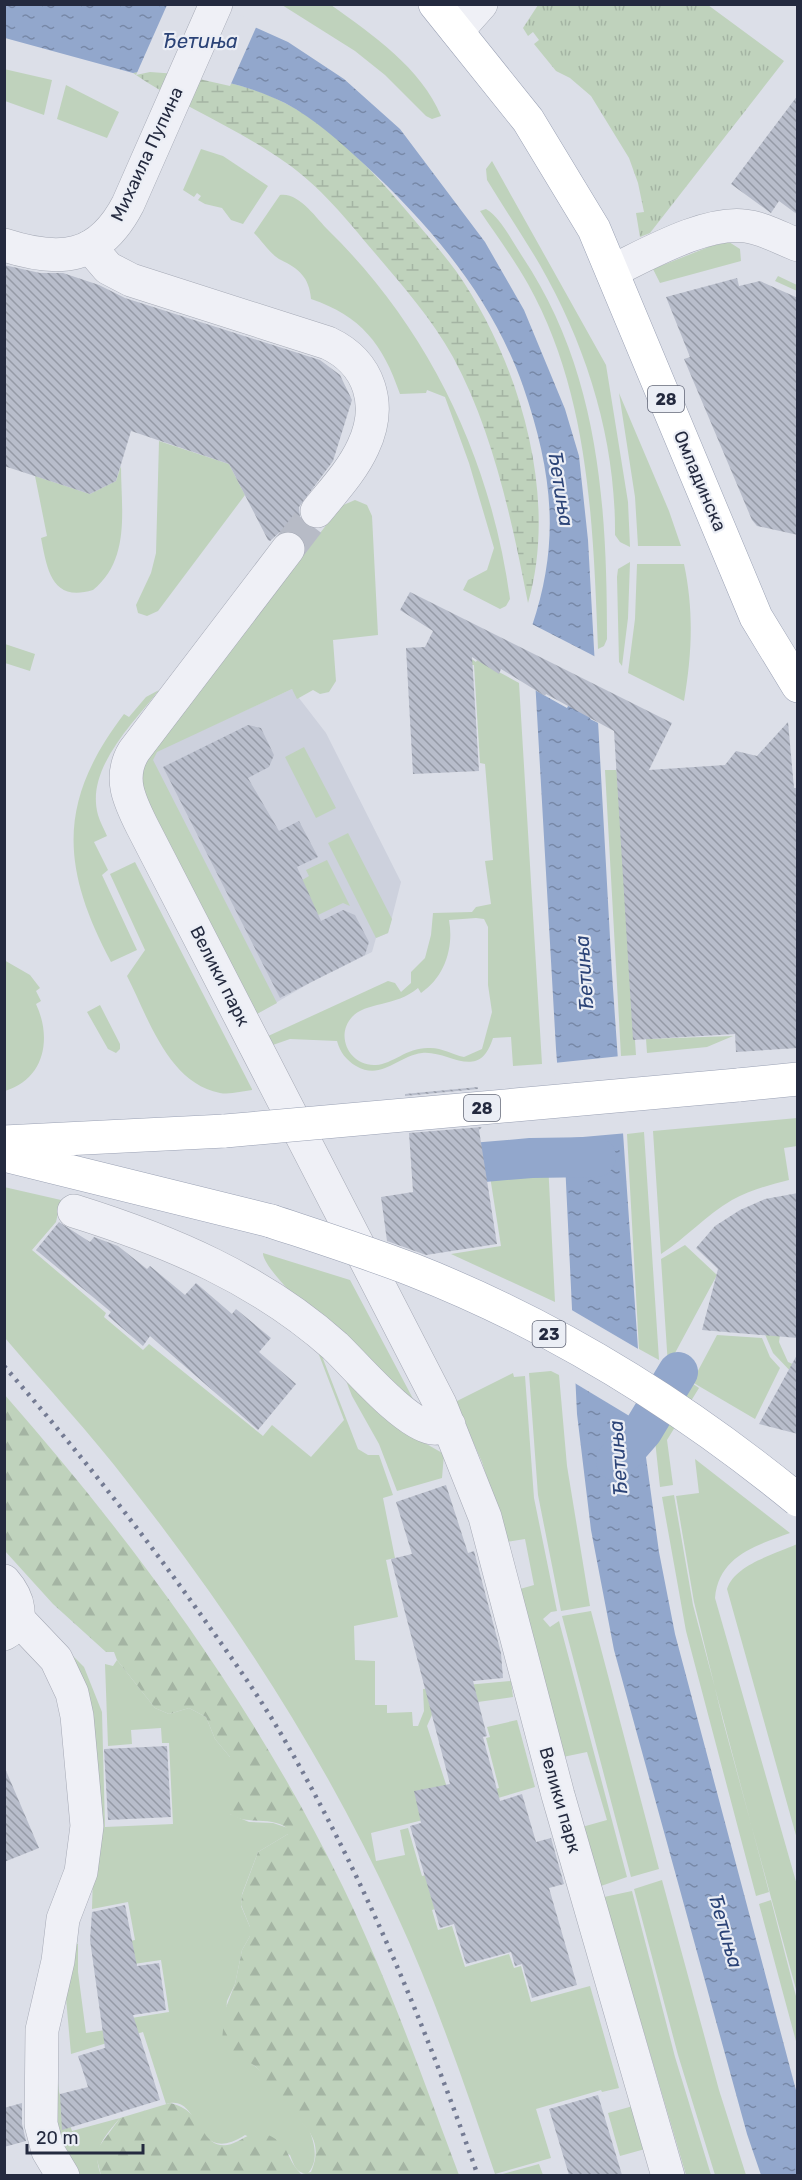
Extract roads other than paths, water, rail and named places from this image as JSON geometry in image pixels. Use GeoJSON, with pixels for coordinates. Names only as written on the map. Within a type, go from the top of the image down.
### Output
{"type":"FeatureCollection","features":[{"type":"Feature","properties":{"kind":"main road","name":"Омладинска"},"geometry":{"type":"LineString","coordinates":[[435,4],[542,139],[589,220],[753,610],[798,686]]}},
{"type":"Feature","properties":{"kind":"main road","name":"28"},"geometry":{"type":"LineString","coordinates":[[4,1142],[225,1131],[798,1079]]}},
{"type":"Feature","properties":{"kind":"main road","name":"23"},"geometry":{"type":"LineString","coordinates":[[4,1155],[271,1221],[415,1271],[557,1338],[643,1387],[700,1425],[798,1500]]}},
{"type":"Feature","properties":{"kind":"street","name":"Михаила Пупина"},"geometry":{"type":"LineString","coordinates":[[4,245],[40,255],[60,257],[90,247],[110,231],[117,222],[142,169],[216,4]]}},
{"type":"Feature","properties":{"kind":"street"},"geometry":{"type":"LineString","coordinates":[[457,31],[481,4]]}},
{"type":"Feature","properties":{"kind":"street"},"geometry":{"type":"LineString","coordinates":[[612,271],[703,231],[732,225],[762,230],[798,245]]}},
{"type":"Feature","properties":{"kind":"street"},"geometry":{"type":"LineString","coordinates":[[90,247],[108,268],[126,277],[328,343],[345,351],[358,365],[371,395],[369,431],[357,457],[317,511]]}},
{"type":"Feature","properties":{"kind":"street","name":"Велики парк"},"geometry":{"type":"LineString","coordinates":[[288,549],[134,751],[125,772],[125,787],[142,826],[449,1425],[485,1517],[558,1796],[668,2175]]}},
{"type":"Feature","properties":{"kind":"street"},"geometry":{"type":"LineString","coordinates":[[74,1211],[160,1240],[255,1286],[307,1322],[406,1416],[429,1427],[449,1425]]}},
{"type":"Feature","properties":{"kind":"street"},"geometry":{"type":"LineString","coordinates":[[4,1581],[17,1602],[11,1627],[56,1659],[66,1676],[77,1716],[86,1814],[81,1872],[63,1919],[58,1961],[42,2030],[40,2124],[48,2151],[63,2175]]}},
{"type":"Feature","properties":{"kind":"water","name":"Ђетиња"},"geometry":{"type":"Polygon","coordinates":[[[5,5],[206,5],[288,42],[344,79],[400,129],[485,242],[524,310],[565,409],[579,456],[588,540],[612,974],[645,1450],[659,1552],[675,1634],[797,2094],[797,2175],[761,2175],[747,2134],[614,1650],[591,1530],[577,1414],[565,1162],[556,1049],[532,626],[547,564],[550,535],[549,506],[541,447],[523,386],[495,323],[477,294],[436,239],[389,188],[346,147],[317,124],[285,103],[241,86],[171,72],[133,73],[5,38],[5,5]]]}},
{"type":"Feature","properties":{"kind":"waterway"},"geometry":{"type":"LineString","coordinates":[[461,1164],[531,1158],[596,1157]]}},
{"type":"Feature","properties":{"kind":"waterway"},"geometry":{"type":"LineString","coordinates":[[616,1461],[643,1430],[678,1372]]}},
{"type":"Feature","properties":{"kind":"tunnel"},"geometry":{"type":"LineString","coordinates":[[288,549],[317,511]]}},
{"type":"Feature","properties":{"kind":"railway"},"geometry":{"type":"LineString","coordinates":[[4,1366],[127,1515],[196,1608],[278,1728],[343,1850],[393,1956],[478,2176]]}}]}
